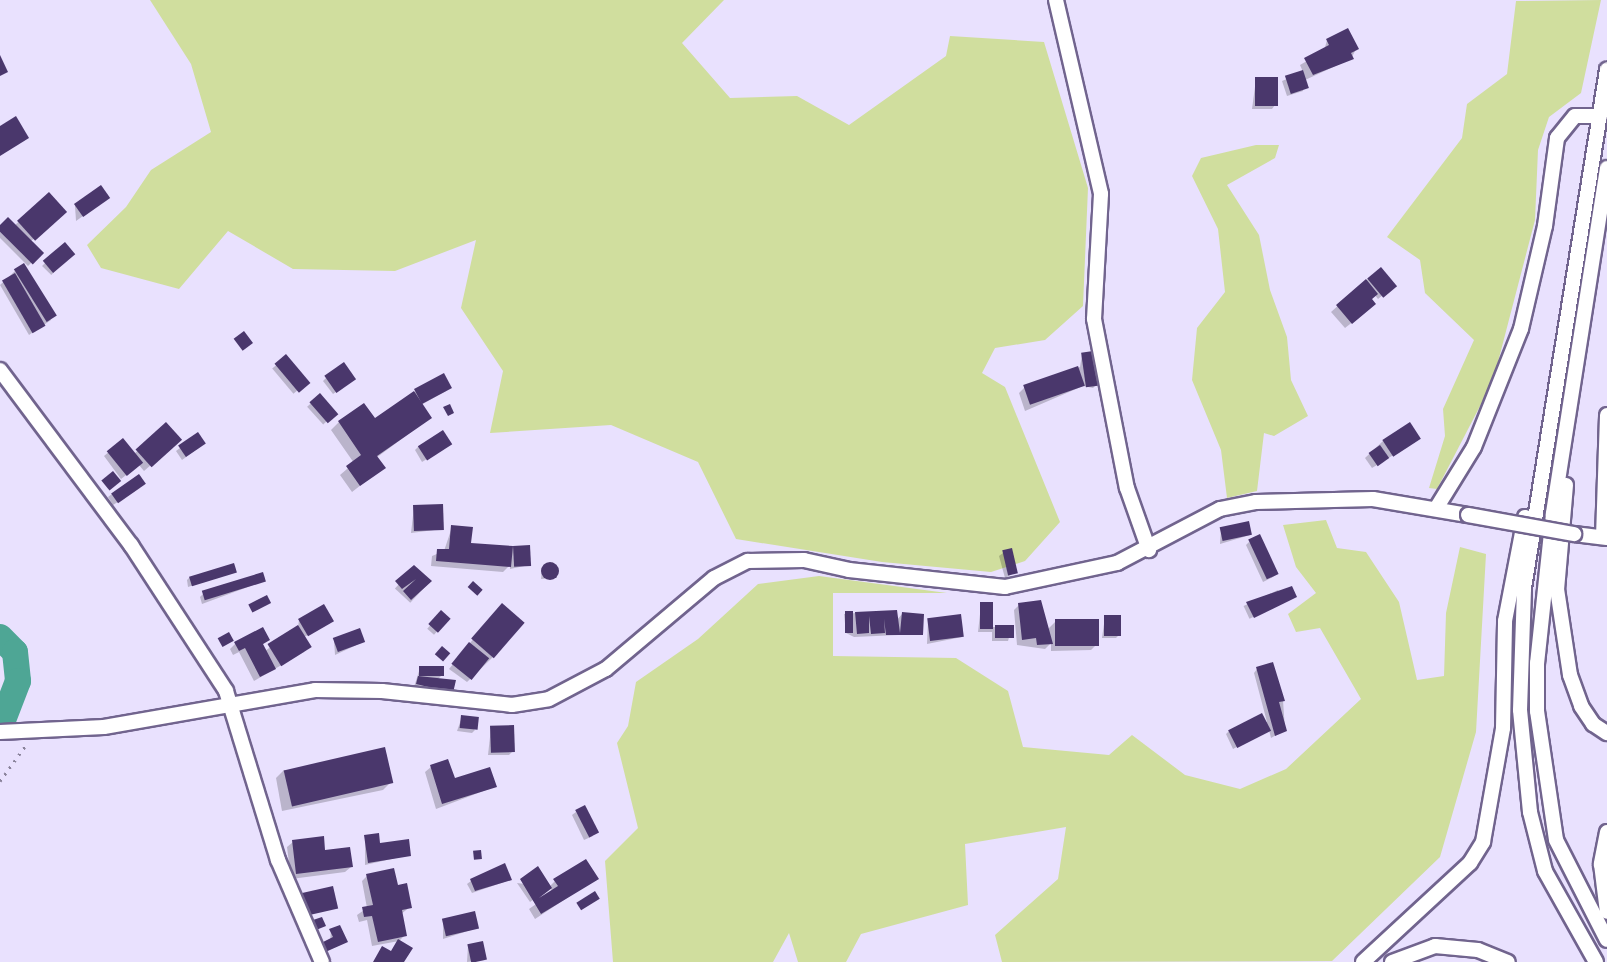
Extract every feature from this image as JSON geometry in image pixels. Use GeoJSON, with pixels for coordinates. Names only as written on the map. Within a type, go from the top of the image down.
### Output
{"type":"FeatureCollection","features":[{"type":"Feature","properties":{"kind":"street"},"geometry":{"type":"LineString","coordinates":[[1056,0],[1101,194],[1094,319],[1127,488],[1149,550]]}},
{"type":"Feature","properties":{"kind":"street"},"geometry":{"type":"LineString","coordinates":[[1596,962],[1545,871],[1530,812],[1520,710],[1524,588],[1552,397],[1607,70]]}},
{"type":"Feature","properties":{"kind":"street"},"geometry":{"type":"LineString","coordinates":[[1437,507],[1474,447],[1521,329],[1545,226],[1557,138],[1575,116],[1600,116]]}},
{"type":"Feature","properties":{"kind":"street"},"geometry":{"type":"LineString","coordinates":[[1607,168],[1545,577],[1537,711],[1556,840],[1607,940]]}},
{"type":"Feature","properties":{"kind":"street"},"geometry":{"type":"LineString","coordinates":[[0,370],[149,571],[231,704],[278,860],[322,962]]}},
{"type":"Feature","properties":{"kind":"street"},"geometry":{"type":"LineString","coordinates":[[1363,962],[1470,863],[1483,842],[1503,728],[1505,621],[1552,397]]}},
{"type":"Feature","properties":{"kind":"street"},"geometry":{"type":"LineString","coordinates":[[1572,413],[1557,589],[1574,692],[1593,724],[1607,733]]}},
{"type":"Feature","properties":{"kind":"street"},"geometry":{"type":"LineString","coordinates":[[7,732],[104,727],[315,690],[382,691],[512,705],[549,699],[606,669],[714,578],[748,561],[804,560],[849,570],[1005,587],[1117,563],[1149,550],[1220,509],[1256,502],[1373,499],[1437,507],[1605,538],[1607,415]]}},
{"type":"Feature","properties":{"kind":"street"},"geometry":{"type":"LineString","coordinates":[[1607,832],[1601,864],[1607,912]]}},
{"type":"Feature","properties":{"kind":"street"},"geometry":{"type":"LineString","coordinates":[[1392,962],[1414,951],[1455,946],[1508,962]]}},
{"type":"Feature","properties":{"kind":"path"},"geometry":{"type":"LineString","coordinates":[[0,781],[33,732]]}},
{"type":"Feature","properties":{"kind":"green space"},"geometry":{"type":"Polygon","coordinates":[[[150,0],[724,0],[682,43],[730,98],[797,96],[849,125],[946,56],[950,36],[1044,42],[1088,188],[1083,306],[1045,340],[995,348],[982,373],[1005,387],[1060,522],[1025,561],[991,572],[882,562],[736,539],[698,462],[611,425],[490,433],[503,371],[461,308],[476,240],[395,271],[293,269],[228,231],[179,289],[101,268],[87,245],[126,207],[151,170],[211,132],[191,64],[150,0]]]}},
{"type":"Feature","properties":{"kind":"green space"},"geometry":{"type":"Polygon","coordinates":[[[1601,0],[1581,93],[1549,117],[1538,150],[1535,220],[1493,381],[1437,489],[1429,488],[1445,436],[1443,409],[1474,340],[1425,293],[1420,260],[1387,237],[1462,138],[1467,104],[1507,74],[1516,1],[1601,0]]]}},
{"type":"Feature","properties":{"kind":"green space"},"geometry":{"type":"Polygon","coordinates":[[[1256,145],[1279,145],[1275,158],[1227,185],[1259,235],[1270,290],[1287,337],[1291,380],[1308,416],[1274,436],[1264,433],[1257,491],[1227,498],[1221,450],[1192,380],[1197,328],[1225,292],[1218,229],[1192,176],[1201,158],[1256,145]]]}},
{"type":"Feature","properties":{"kind":"green space"},"geometry":{"type":"Polygon","coordinates":[[[1326,520],[1337,548],[1366,552],[1399,602],[1417,680],[1444,676],[1446,613],[1460,547],[1486,554],[1476,732],[1440,857],[1332,961],[1002,962],[995,935],[1058,879],[1066,827],[965,844],[968,905],[861,934],[846,962],[798,962],[789,933],[773,962],[613,962],[605,861],[638,828],[617,743],[628,726],[636,682],[698,639],[758,584],[819,576],[947,593],[833,593],[833,656],[956,658],[1008,691],[1023,747],[1109,755],[1132,735],[1185,775],[1240,789],[1286,769],[1361,699],[1320,628],[1296,632],[1288,614],[1316,593],[1296,567],[1283,525],[1326,520]]]}},
{"type":"Feature","properties":{"kind":"building"},"geometry":{"type":"Polygon","coordinates":[[[1348,28],[1359,49],[1351,53],[1354,59],[1313,75],[1304,58],[1329,45],[1326,39],[1348,28]]]}},
{"type":"Feature","properties":{"kind":"building"},"geometry":{"type":"Polygon","coordinates":[[[0,55],[8,72],[0,76],[0,55]]]}},
{"type":"Feature","properties":{"kind":"building"},"geometry":{"type":"Polygon","coordinates":[[[1303,70],[1309,88],[1291,94],[1285,76],[1303,70]]]}},
{"type":"Feature","properties":{"kind":"building"},"geometry":{"type":"Polygon","coordinates":[[[1255,77],[1278,77],[1278,106],[1255,106],[1255,77]]]}},
{"type":"Feature","properties":{"kind":"building"},"geometry":{"type":"Polygon","coordinates":[[[16,116],[29,138],[0,156],[0,126],[16,116]]]}},
{"type":"Feature","properties":{"kind":"building"},"geometry":{"type":"Polygon","coordinates":[[[101,185],[110,198],[83,217],[74,204],[101,185]]]}},
{"type":"Feature","properties":{"kind":"building"},"geometry":{"type":"Polygon","coordinates":[[[49,192],[67,212],[35,241],[17,221],[49,192]]]}},
{"type":"Feature","properties":{"kind":"building"},"geometry":{"type":"Polygon","coordinates":[[[8,217],[44,253],[33,264],[0,232],[0,225],[8,217]]]}},
{"type":"Feature","properties":{"kind":"building"},"geometry":{"type":"Polygon","coordinates":[[[65,242],[75,254],[53,273],[43,261],[65,242]]]}},
{"type":"Feature","properties":{"kind":"building"},"geometry":{"type":"Polygon","coordinates":[[[24,263],[57,316],[47,322],[14,269],[24,263]]]}},
{"type":"Feature","properties":{"kind":"building"},"geometry":{"type":"Polygon","coordinates":[[[1381,267],[1397,286],[1383,298],[1367,279],[1381,267]]]}},
{"type":"Feature","properties":{"kind":"building"},"geometry":{"type":"Polygon","coordinates":[[[15,273],[46,326],[33,333],[2,280],[15,273]]]}},
{"type":"Feature","properties":{"kind":"building"},"geometry":{"type":"Polygon","coordinates":[[[1366,279],[1378,294],[1372,299],[1376,304],[1352,324],[1336,305],[1366,279]]]}},
{"type":"Feature","properties":{"kind":"building"},"geometry":{"type":"Polygon","coordinates":[[[244,331],[253,343],[243,351],[234,339],[244,331]]]}},
{"type":"Feature","properties":{"kind":"building"},"geometry":{"type":"Polygon","coordinates":[[[1093,351],[1098,386],[1086,387],[1081,353],[1093,351]]]}},
{"type":"Feature","properties":{"kind":"building"},"geometry":{"type":"Polygon","coordinates":[[[286,354],[310,383],[299,393],[275,364],[286,354]]]}},
{"type":"Feature","properties":{"kind":"building"},"geometry":{"type":"Polygon","coordinates":[[[344,362],[356,379],[336,393],[324,376],[344,362]]]}},
{"type":"Feature","properties":{"kind":"building"},"geometry":{"type":"Polygon","coordinates":[[[1078,366],[1085,386],[1030,405],[1023,385],[1078,366]]]}},
{"type":"Feature","properties":{"kind":"building"},"geometry":{"type":"Polygon","coordinates":[[[444,373],[452,388],[422,404],[414,389],[444,373]]]}},
{"type":"Feature","properties":{"kind":"building"},"geometry":{"type":"Polygon","coordinates":[[[414,391],[432,418],[377,456],[386,468],[360,486],[346,466],[361,455],[338,421],[364,403],[375,418],[414,391]]]}},
{"type":"Feature","properties":{"kind":"building"},"geometry":{"type":"Polygon","coordinates":[[[320,393],[338,414],[328,423],[309,402],[320,393]]]}},
{"type":"Feature","properties":{"kind":"building"},"geometry":{"type":"Polygon","coordinates":[[[450,404],[454,413],[448,416],[443,407],[450,404]]]}},
{"type":"Feature","properties":{"kind":"building"},"geometry":{"type":"Polygon","coordinates":[[[166,422],[182,440],[152,467],[136,449],[166,422]]]}},
{"type":"Feature","properties":{"kind":"building"},"geometry":{"type":"Polygon","coordinates":[[[1410,422],[1421,439],[1393,457],[1382,440],[1410,422]]]}},
{"type":"Feature","properties":{"kind":"building"},"geometry":{"type":"Polygon","coordinates":[[[443,430],[452,444],[427,461],[418,446],[443,430]]]}},
{"type":"Feature","properties":{"kind":"building"},"geometry":{"type":"Polygon","coordinates":[[[198,432],[206,444],[186,457],[178,445],[198,432]]]}},
{"type":"Feature","properties":{"kind":"building"},"geometry":{"type":"Polygon","coordinates":[[[123,438],[143,463],[127,476],[107,451],[123,438]]]}},
{"type":"Feature","properties":{"kind":"building"},"geometry":{"type":"Polygon","coordinates":[[[1380,445],[1389,458],[1378,466],[1369,453],[1380,445]]]}},
{"type":"Feature","properties":{"kind":"building"},"geometry":{"type":"Polygon","coordinates":[[[113,471],[121,481],[110,491],[101,480],[113,471]]]}},
{"type":"Feature","properties":{"kind":"building"},"geometry":{"type":"Polygon","coordinates":[[[139,474],[146,484],[118,503],[111,494],[139,474]]]}},
{"type":"Feature","properties":{"kind":"building"},"geometry":{"type":"Polygon","coordinates":[[[443,504],[444,530],[414,531],[413,505],[443,504]]]}},
{"type":"Feature","properties":{"kind":"building"},"geometry":{"type":"Polygon","coordinates":[[[1249,521],[1252,535],[1223,541],[1220,527],[1249,521]]]}},
{"type":"Feature","properties":{"kind":"building"},"geometry":{"type":"Polygon","coordinates":[[[451,525],[473,527],[471,543],[513,546],[511,567],[436,561],[437,549],[449,549],[451,525]]]}},
{"type":"Feature","properties":{"kind":"building"},"geometry":{"type":"Polygon","coordinates":[[[1260,534],[1279,574],[1267,579],[1248,539],[1260,534]]]}},
{"type":"Feature","properties":{"kind":"building"},"geometry":{"type":"Polygon","coordinates":[[[530,545],[531,566],[514,567],[513,546],[530,545]]]}},
{"type":"Feature","properties":{"kind":"building"},"geometry":{"type":"Polygon","coordinates":[[[1012,548],[1018,573],[1008,576],[1002,550],[1012,548]]]}},
{"type":"Feature","properties":{"kind":"building"},"geometry":{"type":"Polygon","coordinates":[[[550,562],[559,571],[550,580],[541,571],[550,562]]]}},
{"type":"Feature","properties":{"kind":"building"},"geometry":{"type":"Polygon","coordinates":[[[234,563],[237,573],[192,586],[189,577],[234,563]]]}},
{"type":"Feature","properties":{"kind":"building"},"geometry":{"type":"Polygon","coordinates":[[[414,565],[432,581],[411,600],[403,591],[416,579],[402,589],[395,581],[414,565]]]}},
{"type":"Feature","properties":{"kind":"building"},"geometry":{"type":"Polygon","coordinates":[[[263,572],[266,582],[205,600],[202,591],[263,572]]]}},
{"type":"Feature","properties":{"kind":"building"},"geometry":{"type":"Polygon","coordinates":[[[473,581],[483,590],[477,596],[468,587],[473,581]]]}},
{"type":"Feature","properties":{"kind":"building"},"geometry":{"type":"Polygon","coordinates":[[[1292,586],[1297,597],[1254,618],[1246,602],[1292,586]]]}},
{"type":"Feature","properties":{"kind":"building"},"geometry":{"type":"Polygon","coordinates":[[[267,595],[271,603],[252,613],[248,605],[267,595]]]}},
{"type":"Feature","properties":{"kind":"building"},"geometry":{"type":"Polygon","coordinates":[[[1041,600],[1053,644],[1037,645],[1036,638],[1022,640],[1018,603],[1041,600]]]}},
{"type":"Feature","properties":{"kind":"building"},"geometry":{"type":"Polygon","coordinates":[[[980,602],[993,602],[993,629],[980,629],[980,602]]]}},
{"type":"Feature","properties":{"kind":"building"},"geometry":{"type":"Polygon","coordinates":[[[502,603],[525,623],[494,658],[471,638],[502,603]]]}},
{"type":"Feature","properties":{"kind":"building"},"geometry":{"type":"Polygon","coordinates":[[[324,604],[334,621],[308,636],[298,619],[324,604]]]}},
{"type":"Feature","properties":{"kind":"building"},"geometry":{"type":"Polygon","coordinates":[[[441,610],[451,619],[438,633],[428,624],[441,610]]]}},
{"type":"Feature","properties":{"kind":"building"},"geometry":{"type":"Polygon","coordinates":[[[897,610],[900,633],[902,612],[924,614],[923,635],[886,635],[884,619],[885,633],[871,634],[869,616],[869,633],[857,634],[855,612],[897,610]]]}},
{"type":"Feature","properties":{"kind":"building"},"geometry":{"type":"Polygon","coordinates":[[[845,611],[853,611],[853,633],[845,633],[845,611]]]}},
{"type":"Feature","properties":{"kind":"building"},"geometry":{"type":"Polygon","coordinates":[[[961,614],[964,637],[930,641],[927,618],[961,614]]]}},
{"type":"Feature","properties":{"kind":"building"},"geometry":{"type":"Polygon","coordinates":[[[1104,615],[1121,615],[1121,636],[1104,636],[1104,615]]]}},
{"type":"Feature","properties":{"kind":"building"},"geometry":{"type":"Polygon","coordinates":[[[1055,619],[1099,619],[1099,646],[1055,646],[1055,619]]]}},
{"type":"Feature","properties":{"kind":"building"},"geometry":{"type":"Polygon","coordinates":[[[298,625],[312,647],[281,666],[267,644],[298,625]]]}},
{"type":"Feature","properties":{"kind":"building"},"geometry":{"type":"Polygon","coordinates":[[[995,625],[1014,625],[1014,638],[995,638],[995,625]]]}},
{"type":"Feature","properties":{"kind":"building"},"geometry":{"type":"Polygon","coordinates":[[[263,627],[270,640],[263,644],[276,669],[260,677],[245,648],[239,651],[234,642],[263,627]]]}},
{"type":"Feature","properties":{"kind":"building"},"geometry":{"type":"Polygon","coordinates":[[[360,628],[365,642],[338,652],[333,638],[360,628]]]}},
{"type":"Feature","properties":{"kind":"building"},"geometry":{"type":"Polygon","coordinates":[[[229,632],[234,641],[222,647],[218,638],[229,632]]]}},
{"type":"Feature","properties":{"kind":"building"},"geometry":{"type":"Polygon","coordinates":[[[469,642],[489,658],[472,680],[451,664],[469,642]]]}},
{"type":"Feature","properties":{"kind":"building"},"geometry":{"type":"Polygon","coordinates":[[[442,646],[450,653],[443,662],[435,654],[442,646]]]}},
{"type":"Feature","properties":{"kind":"building"},"geometry":{"type":"Polygon","coordinates":[[[1273,662],[1285,701],[1279,702],[1287,731],[1275,736],[1256,667],[1273,662]]]}},
{"type":"Feature","properties":{"kind":"building"},"geometry":{"type":"Polygon","coordinates":[[[419,666],[444,666],[444,676],[419,676],[419,666]]]}},
{"type":"Feature","properties":{"kind":"building"},"geometry":{"type":"Polygon","coordinates":[[[418,676],[456,680],[453,693],[416,684],[418,676]]]}},
{"type":"Feature","properties":{"kind":"building"},"geometry":{"type":"Polygon","coordinates":[[[1262,713],[1271,731],[1237,748],[1228,730],[1262,713]]]}},
{"type":"Feature","properties":{"kind":"building"},"geometry":{"type":"Polygon","coordinates":[[[461,715],[479,717],[478,730],[460,728],[461,715]]]}},
{"type":"Feature","properties":{"kind":"building"},"geometry":{"type":"Polygon","coordinates":[[[514,725],[515,752],[491,753],[490,726],[514,725]]]}},
{"type":"Feature","properties":{"kind":"building"},"geometry":{"type":"Polygon","coordinates":[[[385,747],[393,783],[292,806],[284,770],[385,747]]]}},
{"type":"Feature","properties":{"kind":"building"},"geometry":{"type":"Polygon","coordinates":[[[448,759],[455,778],[490,767],[497,787],[442,804],[430,765],[448,759]]]}},
{"type":"Feature","properties":{"kind":"building"},"geometry":{"type":"Polygon","coordinates":[[[585,805],[599,833],[589,838],[575,810],[585,805]]]}},
{"type":"Feature","properties":{"kind":"building"},"geometry":{"type":"Polygon","coordinates":[[[379,833],[380,843],[409,839],[411,856],[368,863],[364,835],[379,833]]]}},
{"type":"Feature","properties":{"kind":"building"},"geometry":{"type":"Polygon","coordinates":[[[324,836],[325,850],[350,847],[353,867],[296,874],[292,840],[324,836]]]}},
{"type":"Feature","properties":{"kind":"building"},"geometry":{"type":"Polygon","coordinates":[[[481,850],[482,859],[474,860],[473,851],[481,850]]]}},
{"type":"Feature","properties":{"kind":"building"},"geometry":{"type":"Polygon","coordinates":[[[586,859],[599,879],[541,914],[520,879],[538,866],[552,888],[539,898],[558,886],[553,879],[586,859]]]}},
{"type":"Feature","properties":{"kind":"building"},"geometry":{"type":"Polygon","coordinates":[[[505,863],[512,880],[475,891],[470,879],[505,863]]]}},
{"type":"Feature","properties":{"kind":"building"},"geometry":{"type":"Polygon","coordinates":[[[394,868],[398,885],[407,883],[412,908],[402,910],[407,936],[378,942],[372,916],[364,917],[362,907],[373,905],[366,874],[394,868]]]}},
{"type":"Feature","properties":{"kind":"building"},"geometry":{"type":"Polygon","coordinates":[[[333,886],[338,908],[304,916],[299,894],[333,886]]]}},
{"type":"Feature","properties":{"kind":"building"},"geometry":{"type":"Polygon","coordinates":[[[595,891],[600,899],[581,910],[576,903],[595,891]]]}},
{"type":"Feature","properties":{"kind":"building"},"geometry":{"type":"Polygon","coordinates":[[[475,911],[479,929],[446,936],[442,919],[475,911]]]}},
{"type":"Feature","properties":{"kind":"building"},"geometry":{"type":"Polygon","coordinates":[[[322,917],[326,926],[316,930],[313,920],[322,917]]]}},
{"type":"Feature","properties":{"kind":"building"},"geometry":{"type":"Polygon","coordinates":[[[340,925],[348,942],[323,953],[319,944],[333,937],[329,929],[340,925]]]}},
{"type":"Feature","properties":{"kind":"building"},"geometry":{"type":"Polygon","coordinates":[[[398,939],[413,948],[404,962],[373,962],[382,946],[391,951],[398,939]]]}},
{"type":"Feature","properties":{"kind":"building"},"geometry":{"type":"Polygon","coordinates":[[[483,941],[487,960],[471,962],[467,944],[483,941]]]}},
{"type":"Feature","properties":{"kind":"waterway"},"geometry":{"type":"LineString","coordinates":[[0,637],[15,652],[18,681],[0,728]]}}]}
